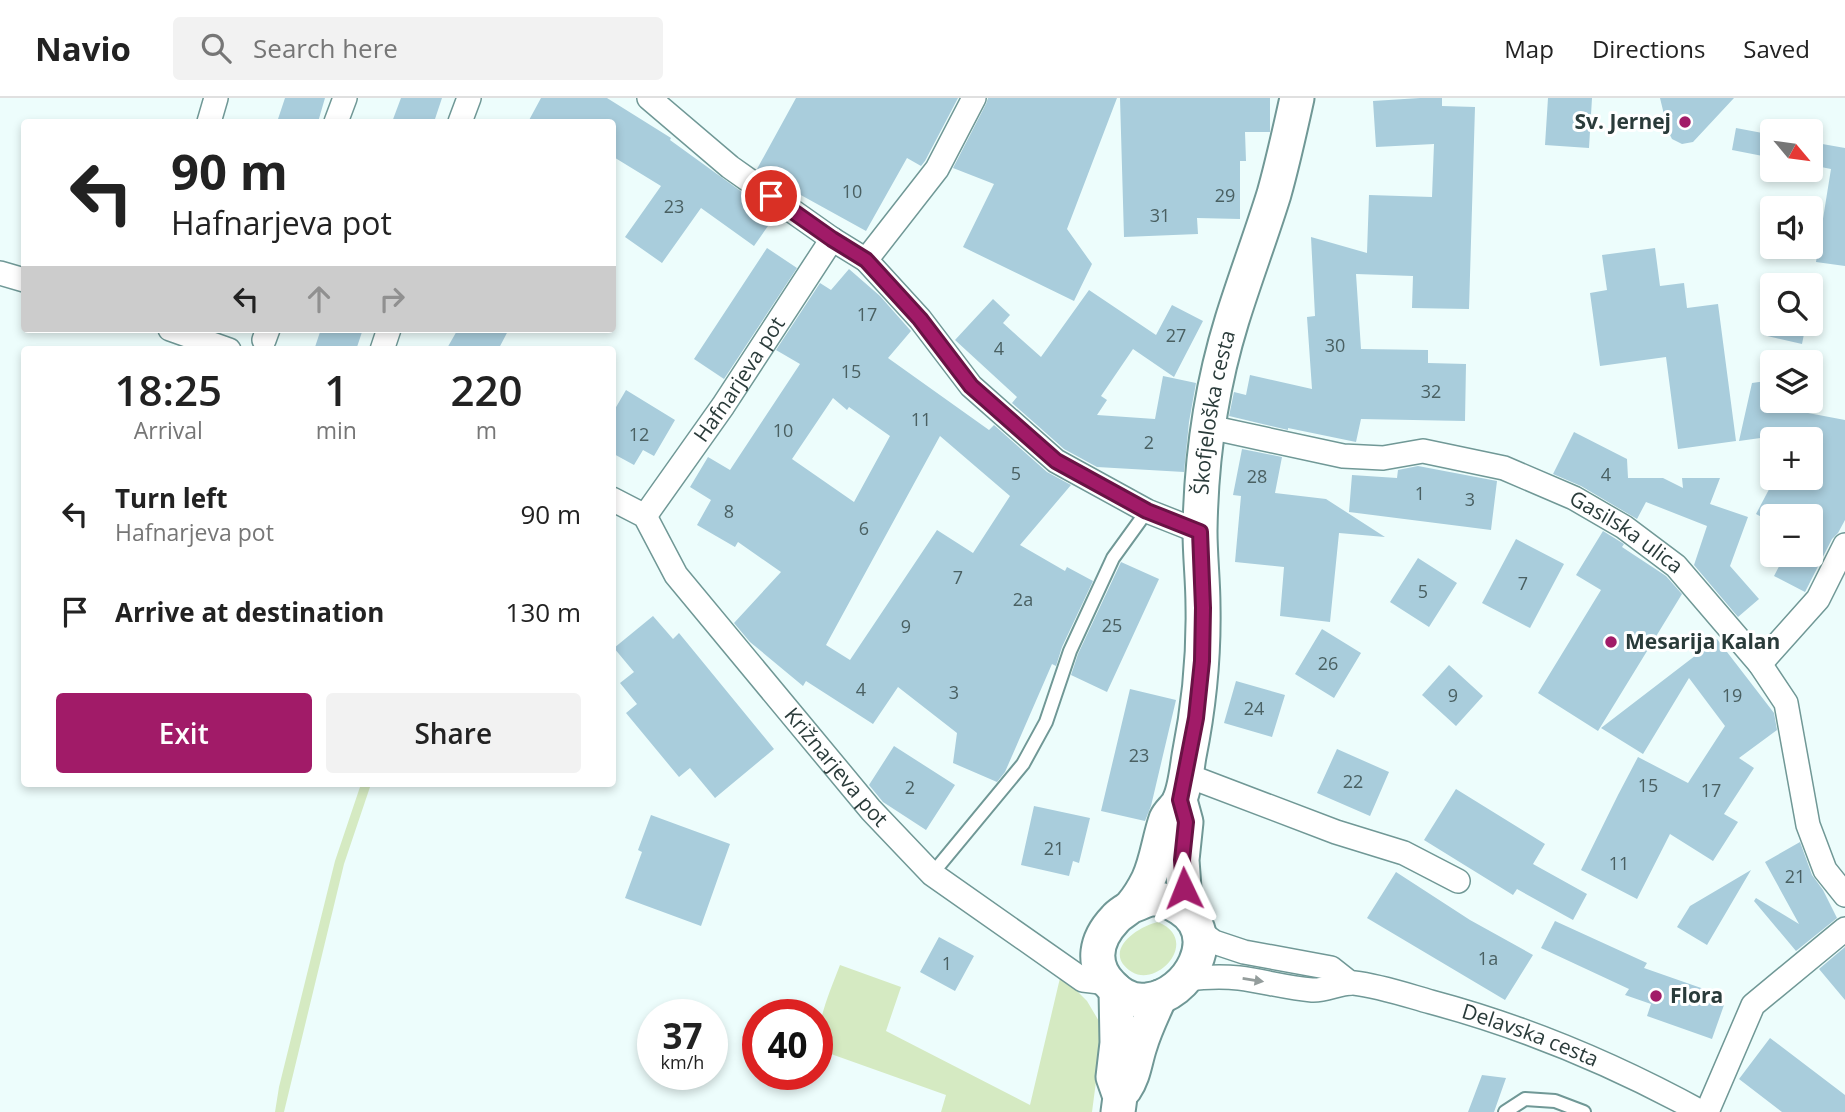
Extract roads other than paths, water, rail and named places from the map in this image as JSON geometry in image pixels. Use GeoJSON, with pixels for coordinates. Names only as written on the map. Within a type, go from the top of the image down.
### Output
{"type":"FeatureCollection","features":[{"type":"Feature","properties":{"kind":"street"},"geometry":{"type":"LineString","coordinates":[[210,119],[216,98]]}},
{"type":"Feature","properties":{"kind":"street"},"geometry":{"type":"LineString","coordinates":[[338,119],[345,98]]}},
{"type":"Feature","properties":{"kind":"street"},"geometry":{"type":"LineString","coordinates":[[461,119],[469,98]]}},
{"type":"Feature","properties":{"kind":"street"},"geometry":{"type":"LineString","coordinates":[[649,98],[730,167],[866,260],[920,319],[971,386],[1056,461],[1147,511],[1200,532]]}},
{"type":"Feature","properties":{"kind":"street"},"geometry":{"type":"LineString","coordinates":[[866,260],[937,169],[974,98]]}},
{"type":"Feature","properties":{"kind":"street","name":"Škofjeloška cesta"},"geometry":{"type":"LineString","coordinates":[[1193,922],[1184,888],[1182,860],[1186,822],[1183,788],[1196,718],[1202,661],[1200,532],[1202,484],[1209,427],[1216,380],[1231,322],[1274,194],[1297,98]]}},
{"type":"Feature","properties":{"kind":"street","name":"Hafnarjeva pot"},"geometry":{"type":"LineString","coordinates":[[645,516],[723,406],[832,239]]}},
{"type":"Feature","properties":{"kind":"street"},"geometry":{"type":"LineString","coordinates":[[0,273],[21,279]]}},
{"type":"Feature","properties":{"kind":"street"},"geometry":{"type":"LineString","coordinates":[[181,333],[218,346]]}},
{"type":"Feature","properties":{"kind":"street","name":"Gasilska ulica"},"geometry":{"type":"LineString","coordinates":[[1209,427],[1343,456],[1383,458],[1423,451],[1504,468],[1574,498],[1623,527],[1676,566],[1760,664],[1786,704],[1808,825],[1825,870],[1845,895]]}},
{"type":"Feature","properties":{"kind":"street"},"geometry":{"type":"LineString","coordinates":[[616,501],[645,516]]}},
{"type":"Feature","properties":{"kind":"street","name":"Križnarjeva pot"},"geometry":{"type":"LineString","coordinates":[[645,516],[676,575],[871,810],[932,874],[1083,980],[1112,986]]}},
{"type":"Feature","properties":{"kind":"street"},"geometry":{"type":"LineString","coordinates":[[1760,664],[1818,599],[1845,545]]}},
{"type":"Feature","properties":{"kind":"street"},"geometry":{"type":"LineString","coordinates":[[1183,788],[1404,853],[1458,881]]}},
{"type":"Feature","properties":{"kind":"street","name":"Škofjeloška cesta"},"geometry":{"type":"LineString","coordinates":[[1132,906],[1155,864],[1167,816],[1183,788]]}},
{"type":"Feature","properties":{"kind":"street"},"geometry":{"type":"LineString","coordinates":[[1119,1104],[1132,1080],[1149,1020],[1195,964],[1200,948],[1193,922],[1170,902],[1153,899],[1132,906],[1116,917],[1103,934],[1097,951],[1098,967],[1112,986],[1128,998],[1144,1001],[1173,988]]}},
{"type":"Feature","properties":{"kind":"street","name":"Delavska cesta"},"geometry":{"type":"LineString","coordinates":[[1193,922],[1214,942],[1244,952],[1331,968],[1350,982]]}},
{"type":"Feature","properties":{"kind":"street"},"geometry":{"type":"LineString","coordinates":[[1707,1112],[1753,1005],[1845,929]]}},
{"type":"Feature","properties":{"kind":"street","name":"Delavska cesta"},"geometry":{"type":"LineString","coordinates":[[1173,988],[1213,976],[1315,990],[1350,982],[1384,989],[1470,1012],[1520,1029],[1649,1084],[1701,1112]]}},
{"type":"Feature","properties":{"kind":"street"},"geometry":{"type":"LineString","coordinates":[[1112,986],[1117,1043],[1113,1077],[1119,1104]]}},
{"type":"Feature","properties":{"kind":"lane"},"geometry":{"type":"LineString","coordinates":[[932,874],[1023,764],[1046,722],[1070,651],[1113,558],[1147,511]]}},
{"type":"Feature","properties":{"kind":"lane"},"geometry":{"type":"LineString","coordinates":[[1505,1112],[1525,1099],[1555,1101],[1584,1112]]}},
{"type":"Feature","properties":{"kind":"place","name":"Sv. Jernej"},"geometry":{"type":"Point","coordinates":[1685,122]}},
{"type":"Feature","properties":{"kind":"place","name":"Mesarija Kalan"},"geometry":{"type":"Point","coordinates":[1611,642]}},
{"type":"Feature","properties":{"kind":"place","name":"Flora"},"geometry":{"type":"Point","coordinates":[1656,996]}}]}
